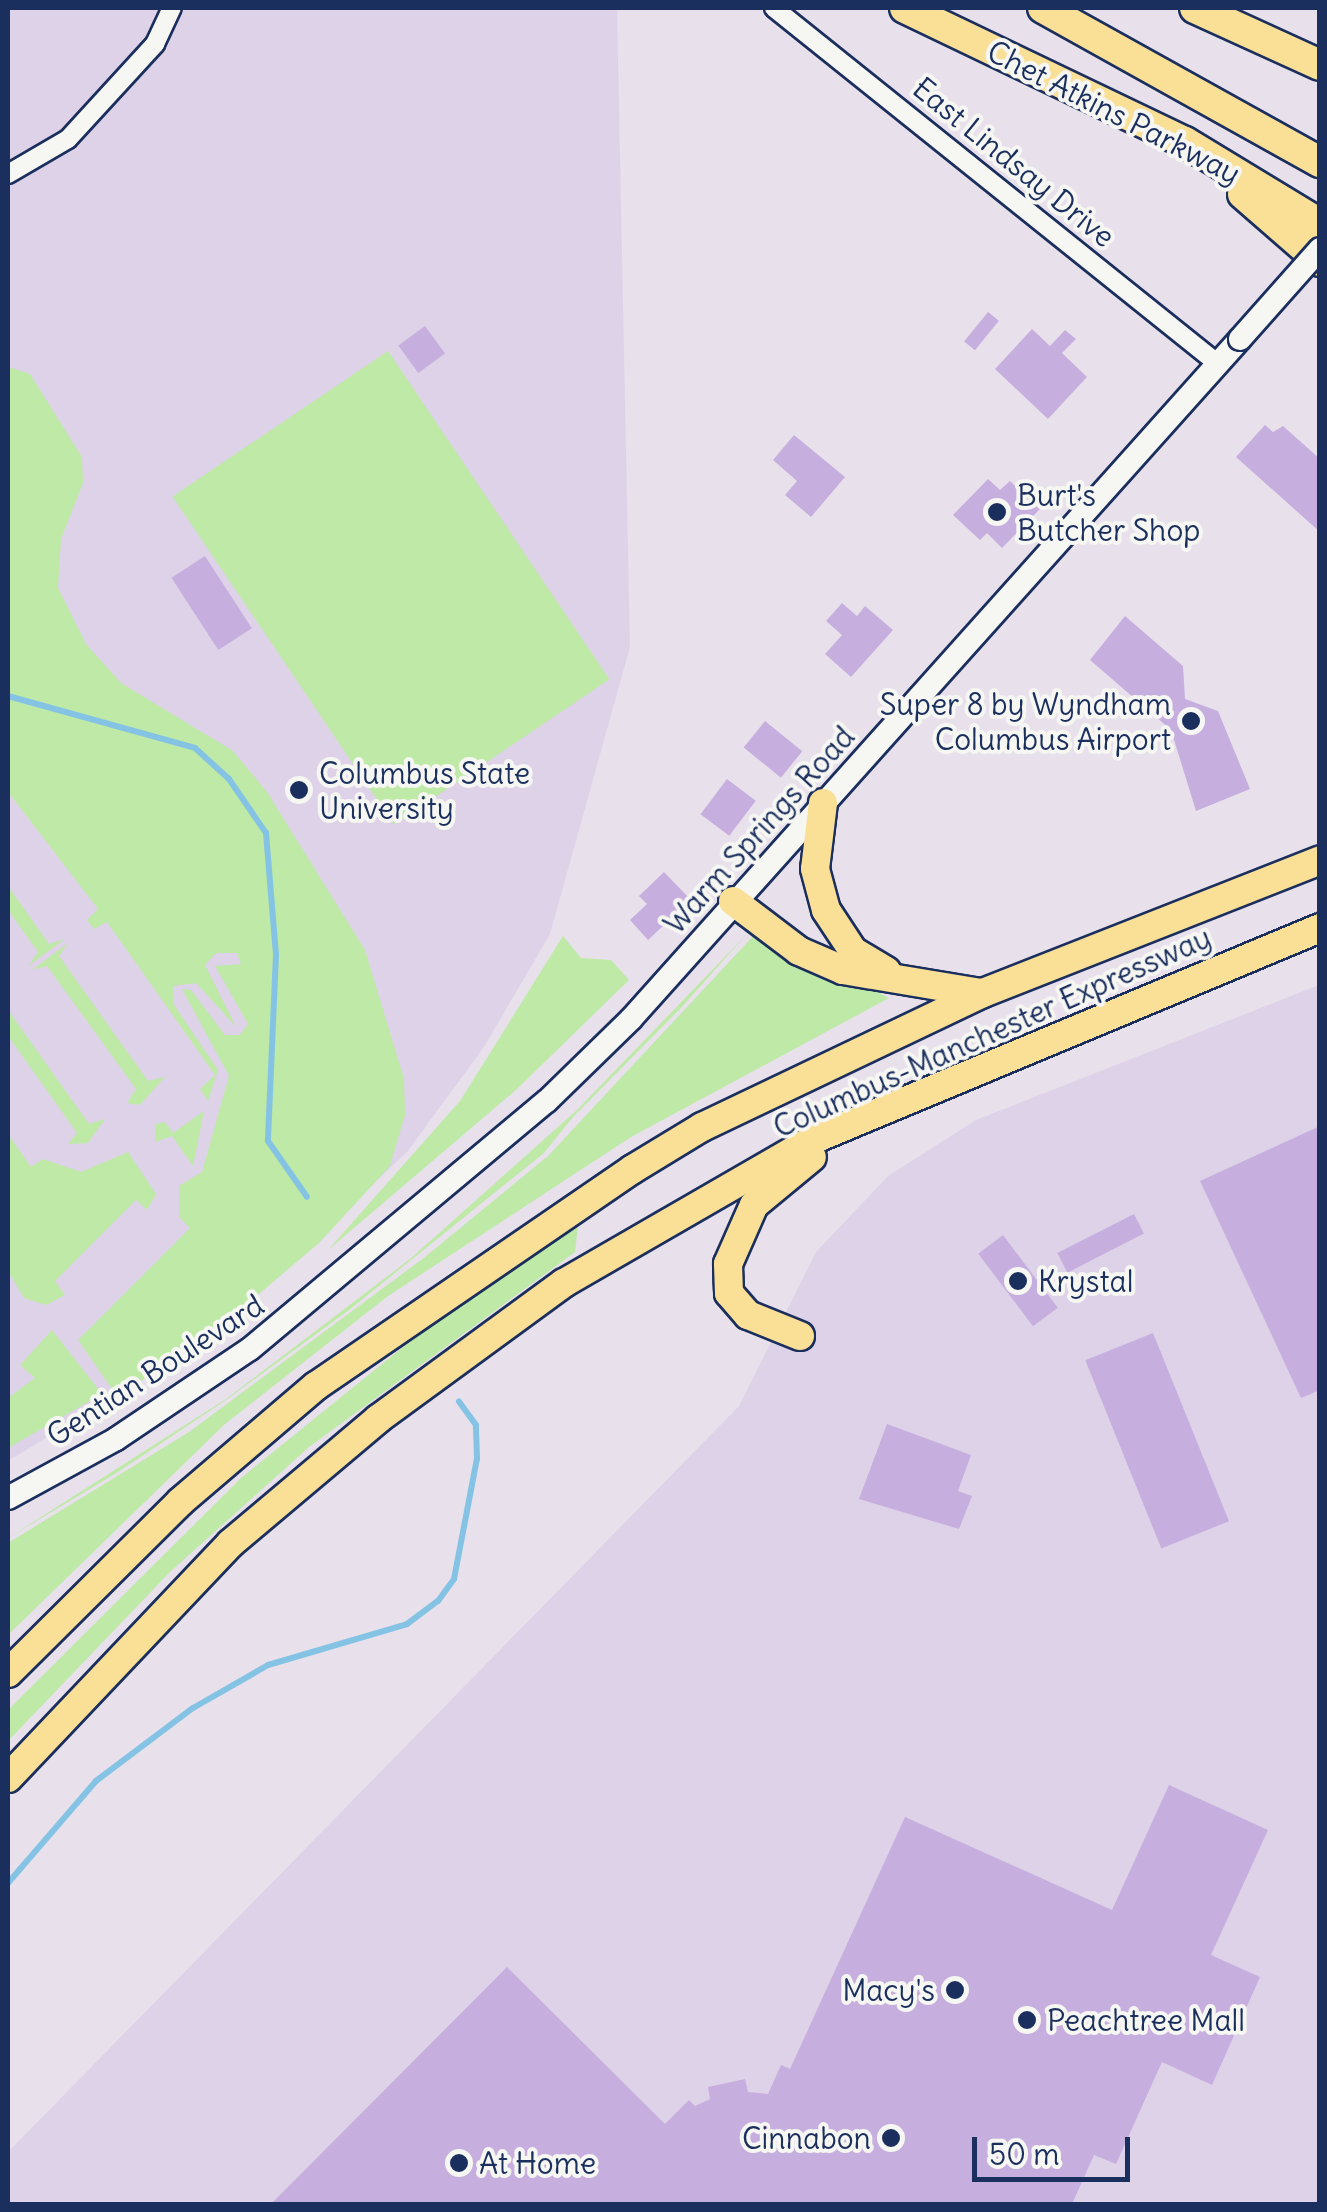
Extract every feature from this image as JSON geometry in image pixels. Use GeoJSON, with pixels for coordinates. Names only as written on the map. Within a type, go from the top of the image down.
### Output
{"type":"FeatureCollection","features":[{"type":"Feature","properties":{"kind":"highway","name":"Chet Atkins Parkway"},"geometry":{"type":"LineString","coordinates":[[905,8],[1185,142],[1320,224]]}},
{"type":"Feature","properties":{"kind":"highway","name":"Chet Atkins Parkway"},"geometry":{"type":"LineString","coordinates":[[1043,8],[1320,162]]}},
{"type":"Feature","properties":{"kind":"highway"},"geometry":{"type":"LineString","coordinates":[[1196,8],[1320,65]]}},
{"type":"Feature","properties":{"kind":"highway"},"geometry":{"type":"LineString","coordinates":[[1185,142],[1320,261]]}},
{"type":"Feature","properties":{"kind":"highway"},"geometry":{"type":"LineString","coordinates":[[822,803],[815,869],[826,910],[853,950],[900,979]]}},
{"type":"Feature","properties":{"kind":"highway","name":"Columbus-Manchester Expressway"},"geometry":{"type":"LineString","coordinates":[[8,1673],[180,1502],[405,1318],[702,1127],[983,993],[1320,860]]}},
{"type":"Feature","properties":{"kind":"highway"},"geometry":{"type":"LineString","coordinates":[[733,901],[799,951],[842,970],[983,993]]}},
{"type":"Feature","properties":{"kind":"highway","name":"Columbus-Manchester Expressway"},"geometry":{"type":"LineString","coordinates":[[8,1778],[231,1543],[378,1419],[580,1273],[866,1117],[1320,928]]}},
{"type":"Feature","properties":{"kind":"highway"},"geometry":{"type":"LineString","coordinates":[[800,1336],[748,1315],[730,1292],[728,1264],[754,1205],[866,1117]]}},
{"type":"Feature","properties":{"kind":"main road","name":"Warm Springs Road"},"geometry":{"type":"LineString","coordinates":[[330,1284],[547,1101],[822,803],[1320,249]]}},
{"type":"Feature","properties":{"kind":"main road","name":"Gentian Boulevard"},"geometry":{"type":"LineString","coordinates":[[8,1498],[116,1440],[330,1284]]}},
{"type":"Feature","properties":{"kind":"street"},"geometry":{"type":"LineString","coordinates":[[8,174],[68,139],[155,44],[172,8]]}},
{"type":"Feature","properties":{"kind":"street","name":"East Lindsay Drive"},"geometry":{"type":"LineString","coordinates":[[774,8],[1217,363]]}},
{"type":"Feature","properties":{"kind":"shaded area","name":"Columbus State University"},"geometry":{"type":"Polygon","coordinates":[[[8,8],[617,8],[630,647],[550,934],[484,1047],[407,1152],[281,1271],[141,1380],[8,1461],[8,8]]]}},
{"type":"Feature","properties":{"kind":"shaded area","name":"Peachtree Mall"},"geometry":{"type":"Polygon","coordinates":[[[1319,985],[1319,2204],[8,2204],[8,2152],[739,1406],[816,1252],[888,1176],[976,1120],[1319,985]]]}},
{"type":"Feature","properties":{"kind":"green space"},"geometry":{"type":"Polygon","coordinates":[[[388,351],[609,679],[394,825],[172,496],[388,351]]]}},
{"type":"Feature","properties":{"kind":"green space"},"geometry":{"type":"Polygon","coordinates":[[[8,367],[30,374],[82,457],[83,483],[61,539],[58,588],[86,644],[121,683],[233,751],[267,792],[365,950],[404,1079],[405,1115],[390,1166],[320,1242],[226,1322],[141,1381],[112,1389],[78,1340],[190,1228],[179,1217],[179,1186],[202,1172],[229,1076],[182,989],[191,990],[225,1035],[240,1035],[248,1024],[215,966],[241,964],[237,953],[216,953],[205,965],[236,1027],[196,983],[173,986],[174,1005],[218,1070],[208,1101],[200,1089],[215,1075],[107,922],[94,929],[87,920],[98,909],[8,792],[8,367]]]}},
{"type":"Feature","properties":{"kind":"green space"},"geometry":{"type":"Polygon","coordinates":[[[8,886],[49,944],[65,939],[28,966],[38,952],[8,910],[8,886]]]}},
{"type":"Feature","properties":{"kind":"green space"},"geometry":{"type":"Polygon","coordinates":[[[756,933],[889,998],[631,1137],[388,1296],[225,1424],[8,1635],[8,1543],[189,1432],[425,1257],[548,1156],[756,933]]]}},
{"type":"Feature","properties":{"kind":"green space"},"geometry":{"type":"Polygon","coordinates":[[[746,935],[680,1009],[573,1117],[544,1153],[349,1310],[226,1400],[118,1472],[8,1538],[226,1399],[410,1259],[577,1110],[746,935]]]}},
{"type":"Feature","properties":{"kind":"green space"},"geometry":{"type":"Polygon","coordinates":[[[563,936],[581,958],[611,960],[629,980],[517,1089],[328,1250],[460,1101],[563,936]]]}},
{"type":"Feature","properties":{"kind":"green space"},"geometry":{"type":"Polygon","coordinates":[[[68,943],[59,956],[148,1081],[165,1077],[140,1105],[127,1103],[136,1089],[47,966],[32,970],[68,943]]]}},
{"type":"Feature","properties":{"kind":"green space"},"geometry":{"type":"Polygon","coordinates":[[[8,1010],[89,1124],[105,1119],[88,1143],[68,1144],[77,1133],[8,1036],[8,1010]]]}},
{"type":"Feature","properties":{"kind":"green space"},"geometry":{"type":"Polygon","coordinates":[[[204,1111],[193,1166],[172,1136],[155,1142],[156,1124],[165,1122],[173,1133],[204,1111]]]}},
{"type":"Feature","properties":{"kind":"green space"},"geometry":{"type":"Polygon","coordinates":[[[8,1134],[31,1167],[43,1159],[81,1172],[128,1152],[156,1194],[147,1210],[136,1200],[55,1281],[65,1295],[46,1305],[24,1298],[8,1271],[8,1134]]]}},
{"type":"Feature","properties":{"kind":"green space"},"geometry":{"type":"Polygon","coordinates":[[[578,1226],[575,1252],[309,1447],[170,1572],[8,1741],[8,1710],[241,1478],[424,1330],[578,1226]]]}},
{"type":"Feature","properties":{"kind":"green space"},"geometry":{"type":"Polygon","coordinates":[[[52,1330],[102,1394],[8,1448],[8,1398],[35,1378],[20,1365],[52,1330]]]}},
{"type":"Feature","properties":{"kind":"building"},"geometry":{"type":"Polygon","coordinates":[[[988,312],[999,321],[975,350],[964,342],[988,312]]]}},
{"type":"Feature","properties":{"kind":"building"},"geometry":{"type":"Polygon","coordinates":[[[425,326],[445,354],[418,373],[398,345],[425,326]]]}},
{"type":"Feature","properties":{"kind":"building"},"geometry":{"type":"Polygon","coordinates":[[[1032,329],[1050,346],[1065,330],[1076,339],[1062,353],[1087,377],[1048,419],[995,369],[1032,329]]]}},
{"type":"Feature","properties":{"kind":"building"},"geometry":{"type":"Polygon","coordinates":[[[1265,425],[1273,432],[1283,426],[1320,459],[1320,532],[1236,457],[1265,425]]]}},
{"type":"Feature","properties":{"kind":"building"},"geometry":{"type":"Polygon","coordinates":[[[794,435],[845,477],[811,517],[785,495],[797,481],[773,460],[794,435]]]}},
{"type":"Feature","properties":{"kind":"building","name":"Burt's Butcher Shop"},"geometry":{"type":"Polygon","coordinates":[[[988,479],[1000,490],[1010,481],[1040,509],[1002,548],[987,533],[980,540],[953,515],[988,479]]]}},
{"type":"Feature","properties":{"kind":"building"},"geometry":{"type":"Polygon","coordinates":[[[205,556],[252,628],[218,650],[171,578],[205,556]]]}},
{"type":"Feature","properties":{"kind":"building"},"geometry":{"type":"Polygon","coordinates":[[[842,603],[857,616],[865,606],[893,630],[851,677],[825,654],[842,635],[826,621],[842,603]]]}},
{"type":"Feature","properties":{"kind":"building","name":"Super 8 by Wyndham Columbus Airport"},"geometry":{"type":"Polygon","coordinates":[[[1125,616],[1183,666],[1185,699],[1218,711],[1250,789],[1196,811],[1171,730],[1090,660],[1125,616]]]}},
{"type":"Feature","properties":{"kind":"building"},"geometry":{"type":"Polygon","coordinates":[[[765,721],[802,751],[781,778],[744,747],[765,721]]]}},
{"type":"Feature","properties":{"kind":"building"},"geometry":{"type":"Polygon","coordinates":[[[727,779],[756,801],[729,836],[701,814],[727,779]]]}},
{"type":"Feature","properties":{"kind":"building"},"geometry":{"type":"Polygon","coordinates":[[[664,872],[691,900],[648,940],[630,920],[647,904],[639,896],[664,872]]]}},
{"type":"Feature","properties":{"kind":"building"},"geometry":{"type":"Polygon","coordinates":[[[1320,1126],[1320,1390],[1301,1398],[1200,1181],[1320,1126]]]}},
{"type":"Feature","properties":{"kind":"building"},"geometry":{"type":"Polygon","coordinates":[[[1134,1214],[1144,1234],[1067,1273],[1057,1253],[1134,1214]]]}},
{"type":"Feature","properties":{"kind":"building","name":"Krystal"},"geometry":{"type":"Polygon","coordinates":[[[1003,1235],[1058,1308],[1033,1326],[978,1254],[1003,1235]]]}},
{"type":"Feature","properties":{"kind":"building"},"geometry":{"type":"Polygon","coordinates":[[[1153,1333],[1229,1521],[1161,1549],[1085,1360],[1153,1333]]]}},
{"type":"Feature","properties":{"kind":"building"},"geometry":{"type":"Polygon","coordinates":[[[887,1424],[971,1455],[958,1491],[972,1496],[959,1529],[859,1499],[887,1424]]]}},
{"type":"Feature","properties":{"kind":"building","name":"Peachtree Mall"},"geometry":{"type":"Polygon","coordinates":[[[1169,1785],[1268,1830],[1211,1955],[1260,1977],[1212,2085],[1162,2062],[1116,2164],[1094,2155],[1072,2204],[271,2204],[507,1967],[665,2124],[689,2100],[695,2106],[710,2099],[708,2087],[745,2079],[748,2092],[768,2094],[781,2065],[790,2069],[905,1817],[1112,1910],[1169,1785]]]}},
{"type":"Feature","properties":{"kind":"waterway"},"geometry":{"type":"LineString","coordinates":[[8,696],[195,748],[229,779],[266,833],[276,955],[268,1141],[307,1197]]}},
{"type":"Feature","properties":{"kind":"waterway"},"geometry":{"type":"LineString","coordinates":[[8,1883],[96,1781],[193,1708],[268,1665],[407,1624],[438,1601],[454,1579],[477,1458],[476,1425],[459,1402]]}},
{"type":"Feature","properties":{"kind":"place","name":"Burt's Butcher Shop"},"geometry":{"type":"Point","coordinates":[997,512]}},
{"type":"Feature","properties":{"kind":"place","name":"Super 8 by Wyndham Columbus Airport"},"geometry":{"type":"Point","coordinates":[1191,721]}},
{"type":"Feature","properties":{"kind":"place","name":"Columbus State University"},"geometry":{"type":"Point","coordinates":[299,790]}},
{"type":"Feature","properties":{"kind":"place","name":"Krystal"},"geometry":{"type":"Point","coordinates":[1018,1281]}},
{"type":"Feature","properties":{"kind":"place","name":"Macy's"},"geometry":{"type":"Point","coordinates":[955,1990]}},
{"type":"Feature","properties":{"kind":"place","name":"Peachtree Mall"},"geometry":{"type":"Point","coordinates":[1027,2020]}},
{"type":"Feature","properties":{"kind":"place","name":"Cinnabon"},"geometry":{"type":"Point","coordinates":[891,2138]}},
{"type":"Feature","properties":{"kind":"place","name":"At Home"},"geometry":{"type":"Point","coordinates":[459,2163]}}]}
